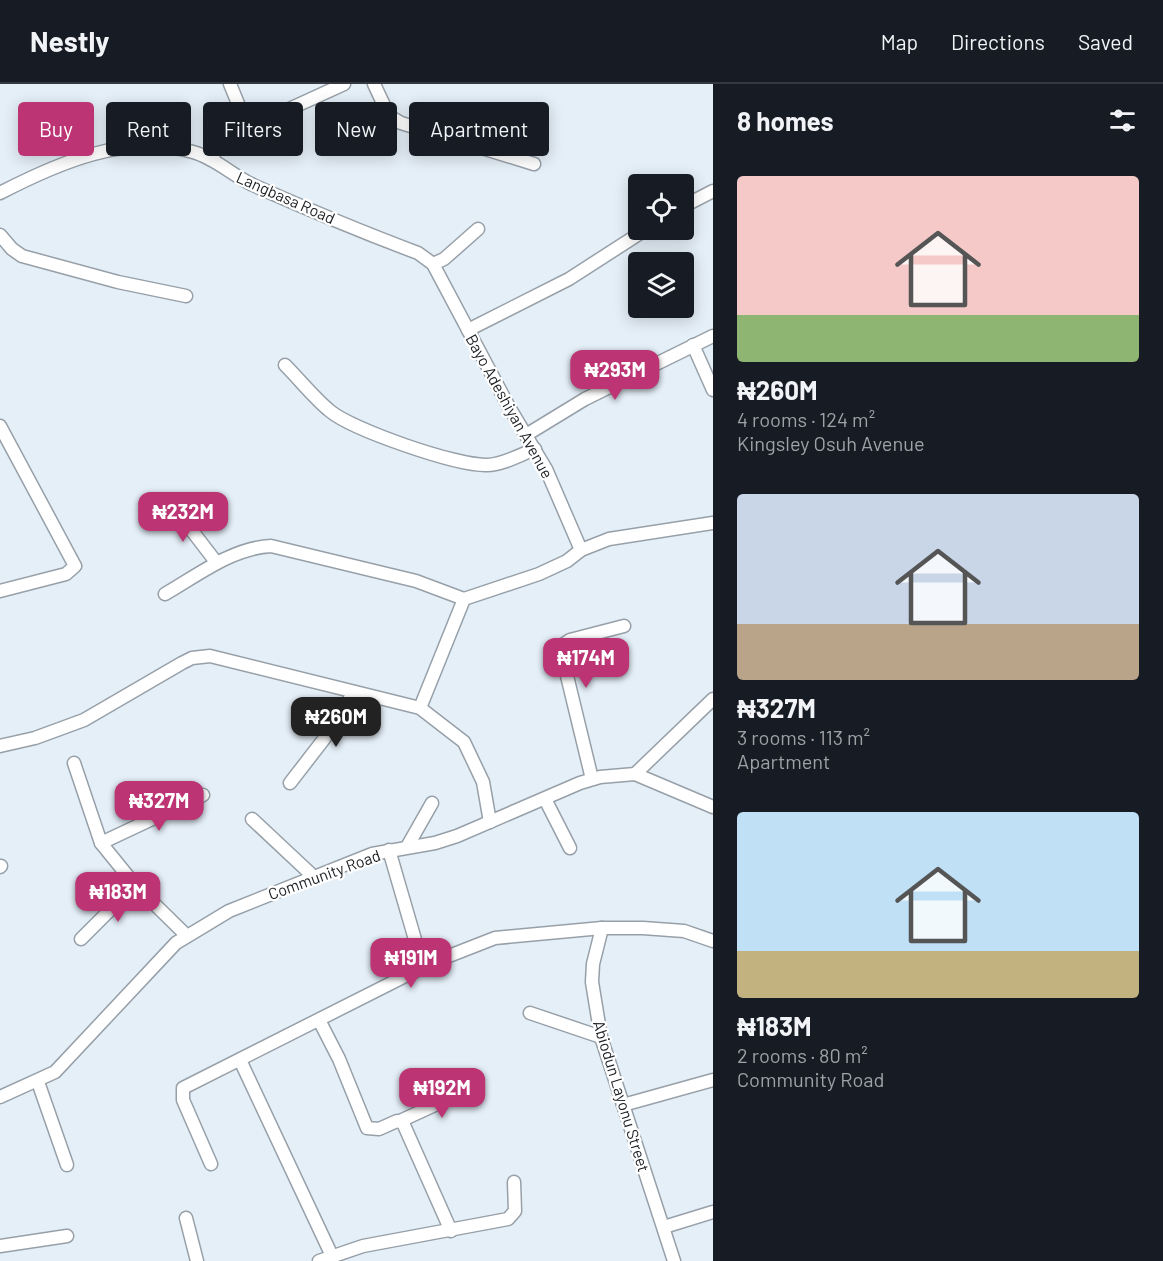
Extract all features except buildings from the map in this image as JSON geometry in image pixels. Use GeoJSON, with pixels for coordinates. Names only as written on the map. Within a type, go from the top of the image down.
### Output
{"type":"FeatureCollection","features":[{"type":"Feature","properties":{"kind":"street"},"geometry":{"type":"LineString","coordinates":[[230,84],[237,102]]}},
{"type":"Feature","properties":{"kind":"street"},"geometry":{"type":"LineString","coordinates":[[303,103],[344,84]]}},
{"type":"Feature","properties":{"kind":"street"},"geometry":{"type":"LineString","coordinates":[[374,84],[390,116],[401,123],[534,164]]}},
{"type":"Feature","properties":{"kind":"street","name":"Langbasa Road"},"geometry":{"type":"LineString","coordinates":[[0,192],[51,167],[82,155],[135,148],[175,148],[210,159],[249,183],[418,254],[433,264]]}},
{"type":"Feature","properties":{"kind":"street"},"geometry":{"type":"LineString","coordinates":[[694,201],[713,191]]}},
{"type":"Feature","properties":{"kind":"street"},"geometry":{"type":"LineString","coordinates":[[433,264],[444,259],[478,229]]}},
{"type":"Feature","properties":{"kind":"street"},"geometry":{"type":"LineString","coordinates":[[0,235],[12,249],[22,256],[118,282],[186,296]]}},
{"type":"Feature","properties":{"kind":"street"},"geometry":{"type":"LineString","coordinates":[[468,330],[569,279],[629,240]]}},
{"type":"Feature","properties":{"kind":"street","name":"Bayo Adeshiyan Avenue"},"geometry":{"type":"LineString","coordinates":[[433,264],[535,449],[581,550]]}},
{"type":"Feature","properties":{"kind":"street"},"geometry":{"type":"LineString","coordinates":[[526,435],[585,399],[713,336]]}},
{"type":"Feature","properties":{"kind":"street"},"geometry":{"type":"LineString","coordinates":[[693,345],[713,390]]}},
{"type":"Feature","properties":{"kind":"street"},"geometry":{"type":"LineString","coordinates":[[285,365],[329,411],[352,425],[438,456],[485,466],[535,449]]}},
{"type":"Feature","properties":{"kind":"street"},"geometry":{"type":"LineString","coordinates":[[0,426],[75,566],[66,574],[0,591]]}},
{"type":"Feature","properties":{"kind":"street"},"geometry":{"type":"LineString","coordinates":[[173,506],[216,562]]}},
{"type":"Feature","properties":{"kind":"street"},"geometry":{"type":"LineString","coordinates":[[165,594],[216,562],[264,547],[281,548],[416,581],[464,599],[539,574],[567,561],[581,550],[609,539],[713,523]]}},
{"type":"Feature","properties":{"kind":"street"},"geometry":{"type":"LineString","coordinates":[[420,708],[464,599]]}},
{"type":"Feature","properties":{"kind":"street"},"geometry":{"type":"LineString","coordinates":[[592,779],[560,647],[570,640],[624,626]]}},
{"type":"Feature","properties":{"kind":"street"},"geometry":{"type":"LineString","coordinates":[[0,746],[35,738],[84,720],[182,663],[201,656],[222,658],[420,708],[449,728],[464,742],[483,782],[490,822]]}},
{"type":"Feature","properties":{"kind":"street"},"geometry":{"type":"LineString","coordinates":[[290,783],[324,739],[354,692]]}},
{"type":"Feature","properties":{"kind":"street"},"geometry":{"type":"LineString","coordinates":[[713,699],[635,774],[713,807]]}},
{"type":"Feature","properties":{"kind":"street"},"geometry":{"type":"LineString","coordinates":[[74,763],[101,843],[135,885],[186,935]]}},
{"type":"Feature","properties":{"kind":"street","name":"Community Road"},"geometry":{"type":"LineString","coordinates":[[0,1098],[38,1082],[64,1064],[154,963],[186,935],[249,901],[388,850],[435,843],[592,779],[635,774]]}},
{"type":"Feature","properties":{"kind":"street"},"geometry":{"type":"LineString","coordinates":[[101,843],[203,795]]}},
{"type":"Feature","properties":{"kind":"street"},"geometry":{"type":"LineString","coordinates":[[545,799],[570,848]]}},
{"type":"Feature","properties":{"kind":"street"},"geometry":{"type":"LineString","coordinates":[[406,848],[432,803]]}},
{"type":"Feature","properties":{"kind":"street"},"geometry":{"type":"LineString","coordinates":[[252,819],[314,877]]}},
{"type":"Feature","properties":{"kind":"street"},"geometry":{"type":"LineString","coordinates":[[388,850],[423,968]]}},
{"type":"Feature","properties":{"kind":"street"},"geometry":{"type":"LineString","coordinates":[[81,939],[135,885]]}},
{"type":"Feature","properties":{"kind":"street"},"geometry":{"type":"LineString","coordinates":[[211,1164],[181,1092],[186,1087],[423,968],[495,938],[602,928],[684,931],[713,941]]}},
{"type":"Feature","properties":{"kind":"street","name":"Abiodun Layonu Street"},"geometry":{"type":"LineString","coordinates":[[602,928],[593,964],[592,982],[601,1037],[674,1261]]}},
{"type":"Feature","properties":{"kind":"street"},"geometry":{"type":"LineString","coordinates":[[530,1013],[601,1037]]}},
{"type":"Feature","properties":{"kind":"street"},"geometry":{"type":"LineString","coordinates":[[319,1020],[339,1059],[367,1128],[379,1129],[437,1104],[432,1091]]}},
{"type":"Feature","properties":{"kind":"street"},"geometry":{"type":"LineString","coordinates":[[240,1060],[332,1256]]}},
{"type":"Feature","properties":{"kind":"street"},"geometry":{"type":"LineString","coordinates":[[623,1105],[713,1080]]}},
{"type":"Feature","properties":{"kind":"street"},"geometry":{"type":"LineString","coordinates":[[38,1082],[67,1165]]}},
{"type":"Feature","properties":{"kind":"street"},"geometry":{"type":"LineString","coordinates":[[400,1121],[417,1153],[451,1230]]}},
{"type":"Feature","properties":{"kind":"street"},"geometry":{"type":"LineString","coordinates":[[319,1261],[363,1246],[512,1216],[515,1211],[514,1182]]}},
{"type":"Feature","properties":{"kind":"street"},"geometry":{"type":"LineString","coordinates":[[664,1227],[713,1212]]}},
{"type":"Feature","properties":{"kind":"street"},"geometry":{"type":"LineString","coordinates":[[186,1218],[197,1261]]}},
{"type":"Feature","properties":{"kind":"street"},"geometry":{"type":"LineString","coordinates":[[0,1246],[67,1236]]}}]}
